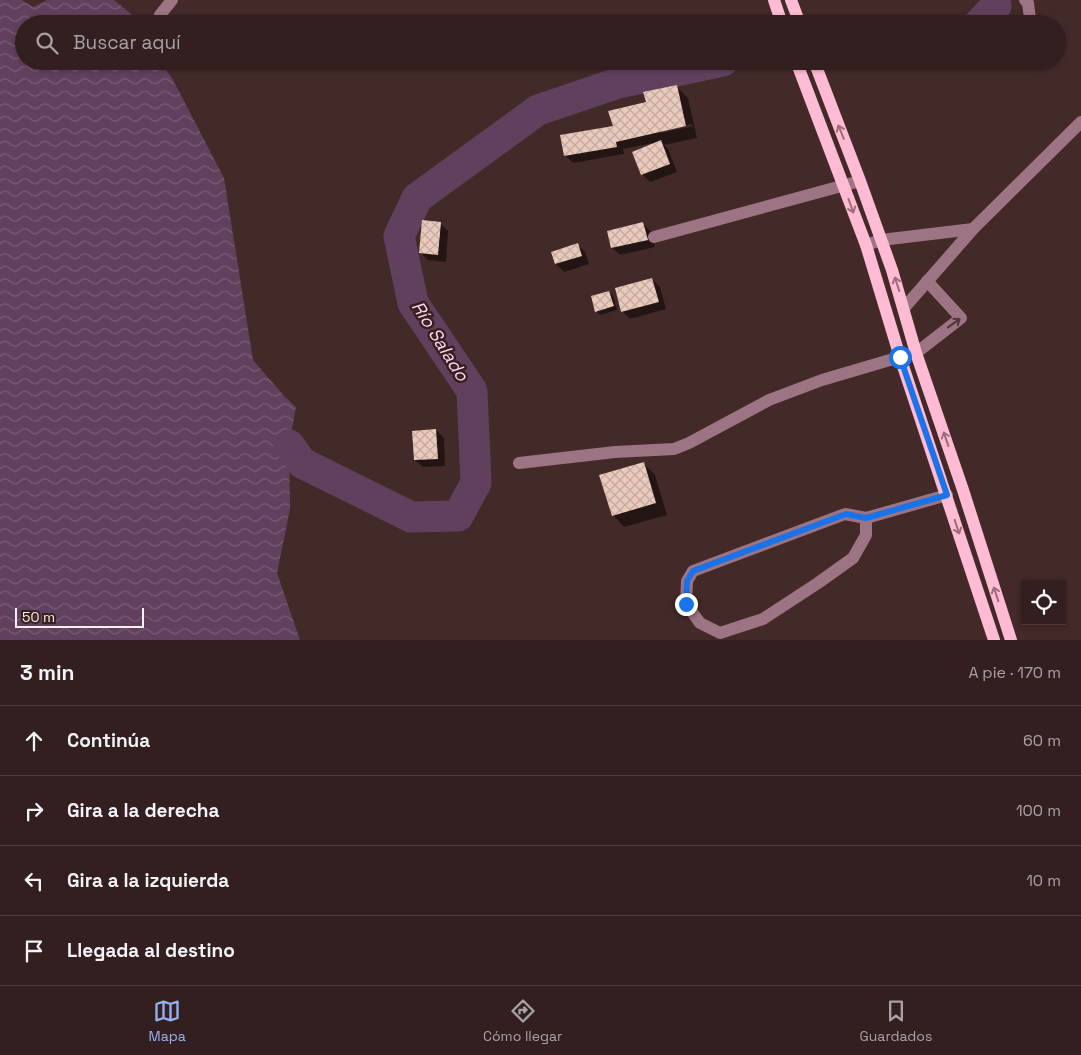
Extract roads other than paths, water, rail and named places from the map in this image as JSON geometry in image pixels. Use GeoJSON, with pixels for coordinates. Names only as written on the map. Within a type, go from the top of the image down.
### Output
{"type":"FeatureCollection","features":[{"type":"Feature","properties":{"kind":"main road"},"geometry":{"type":"LineString","coordinates":[[774,0],[779,15]]}},
{"type":"Feature","properties":{"kind":"main road"},"geometry":{"type":"LineString","coordinates":[[791,0],[797,15]]}},
{"type":"Feature","properties":{"kind":"main road"},"geometry":{"type":"LineString","coordinates":[[799,70],[866,246],[900,357],[994,640]]}},
{"type":"Feature","properties":{"kind":"main road"},"geometry":{"type":"LineString","coordinates":[[817,70],[881,240],[904,308],[916,353],[1011,640]]}},
{"type":"Feature","properties":{"kind":"street"},"geometry":{"type":"LineString","coordinates":[[160,15],[172,0]]}},
{"type":"Feature","properties":{"kind":"street"},"geometry":{"type":"LineString","coordinates":[[1025,0],[1028,3],[1030,15]]}},
{"type":"Feature","properties":{"kind":"street"},"geometry":{"type":"LineString","coordinates":[[904,308],[974,229],[1081,122]]}},
{"type":"Feature","properties":{"kind":"street"},"geometry":{"type":"LineString","coordinates":[[654,237],[860,181]]}},
{"type":"Feature","properties":{"kind":"street"},"geometry":{"type":"LineString","coordinates":[[866,246],[881,240],[974,229]]}},
{"type":"Feature","properties":{"kind":"street"},"geometry":{"type":"LineString","coordinates":[[916,353],[961,318],[927,282]]}},
{"type":"Feature","properties":{"kind":"street"},"geometry":{"type":"LineString","coordinates":[[519,463],[615,452],[674,449],[689,443],[769,400],[822,380],[900,357]]}},
{"type":"Feature","properties":{"kind":"street"},"geometry":{"type":"LineString","coordinates":[[866,518],[866,535],[853,558],[763,618],[720,633],[700,623],[686,604],[687,581],[693,571],[846,514],[866,518],[947,495]]}},
{"type":"Feature","properties":{"kind":"water"},"geometry":{"type":"Polygon","coordinates":[[[0,0],[22,0],[33,7],[47,0],[114,0],[131,15],[15,15],[15,70],[166,70],[224,178],[253,360],[296,407],[289,445],[290,509],[277,573],[300,640],[0,640],[0,0]]]}},
{"type":"Feature","properties":{"kind":"waterway","name":"Río Salado"},"geometry":{"type":"LineString","coordinates":[[988,15],[996,6]]}},
{"type":"Feature","properties":{"kind":"waterway","name":"Río Salado"},"geometry":{"type":"LineString","coordinates":[[289,445],[302,463],[411,517],[458,516],[476,483],[472,391],[413,303],[399,236],[417,198],[538,110],[618,83],[680,70]]}}]}
